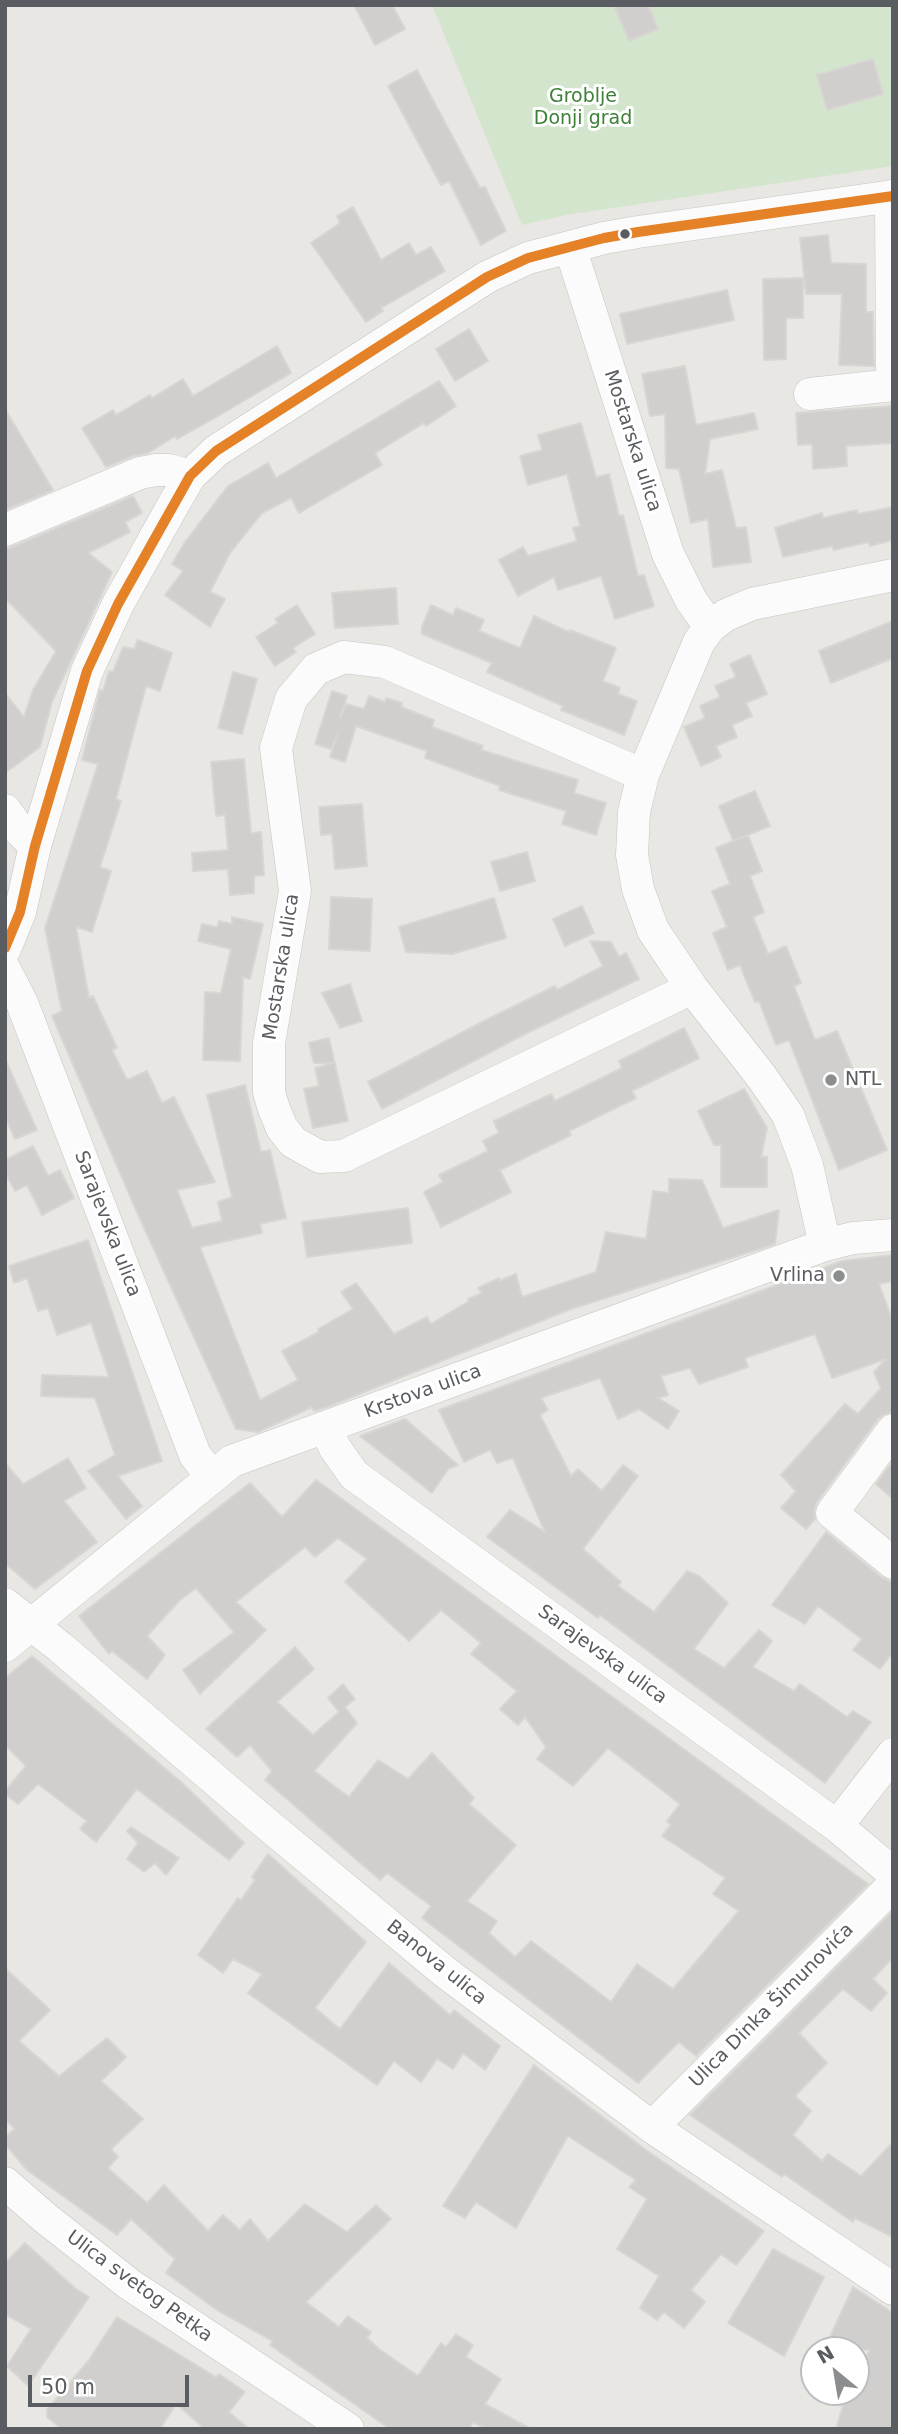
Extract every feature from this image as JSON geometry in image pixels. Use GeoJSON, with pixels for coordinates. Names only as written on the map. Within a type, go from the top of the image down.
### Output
{"type":"FeatureCollection","features":[{"type":"Feature","properties":{"kind":"street"},"geometry":{"type":"LineString","coordinates":[[5,949],[20,912],[35,846],[87,671],[118,604],[190,476],[239,434],[487,277],[528,258],[638,232],[892,196],[892,385],[810,394]]}},
{"type":"Feature","properties":{"kind":"street","name":"Mostarska ulica"},"geometry":{"type":"LineString","coordinates":[[570,247],[668,554],[691,600],[710,627]]}},
{"type":"Feature","properties":{"kind":"street"},"geometry":{"type":"LineString","coordinates":[[5,530],[140,473],[169,470],[190,476]]}},
{"type":"Feature","properties":{"kind":"street"},"geometry":{"type":"LineString","coordinates":[[825,1245],[807,1165],[788,1115],[692,988],[653,930],[638,889],[632,855],[634,812],[643,775],[699,642],[710,627],[726,615],[752,604],[893,575]]}},
{"type":"Feature","properties":{"kind":"street","name":"Mostarska ulica"},"geometry":{"type":"LineString","coordinates":[[643,775],[385,662],[344,657],[316,669],[291,699],[276,748],[295,891],[269,1043],[270,1093],[274,1109],[282,1128],[293,1142],[320,1157],[344,1156],[692,988]]}},
{"type":"Feature","properties":{"kind":"street"},"geometry":{"type":"LineString","coordinates":[[5,810],[20,832],[35,846]]}},
{"type":"Feature","properties":{"kind":"street","name":"Sarajevska ulica"},"geometry":{"type":"LineString","coordinates":[[5,970],[22,1003],[195,1455],[211,1476]]}},
{"type":"Feature","properties":{"kind":"street","name":"Krstova ulica"},"geometry":{"type":"LineString","coordinates":[[5,1646],[232,1461],[825,1245],[853,1238],[893,1235]]}},
{"type":"Feature","properties":{"kind":"street","name":"Sarajevska ulica"},"geometry":{"type":"LineString","coordinates":[[325,1427],[335,1448],[354,1475],[837,1826],[893,1873]]}},
{"type":"Feature","properties":{"kind":"street"},"geometry":{"type":"LineString","coordinates":[[893,1430],[832,1513],[893,1563]]}},
{"type":"Feature","properties":{"kind":"street","name":"Banova ulica"},"geometry":{"type":"LineString","coordinates":[[5,1604],[445,1972],[652,2127],[893,2289]]}},
{"type":"Feature","properties":{"kind":"street"},"geometry":{"type":"LineString","coordinates":[[837,1826],[893,1754]]}},
{"type":"Feature","properties":{"kind":"street","name":"Ulica Dinka Šimunovića"},"geometry":{"type":"LineString","coordinates":[[652,2127],[893,1885]]}},
{"type":"Feature","properties":{"kind":"street","name":"Ulica svetog Petka"},"geometry":{"type":"LineString","coordinates":[[5,2183],[129,2284],[348,2429]]}},
{"type":"Feature","properties":{"kind":"green space","name":"Groblje Donji grad"},"geometry":{"type":"Polygon","coordinates":[[[432,5],[893,5],[893,166],[566,215],[522,225],[432,5]]]}},
{"type":"Feature","properties":{"kind":"building"},"geometry":{"type":"Polygon","coordinates":[[[354,5],[392,5],[405,29],[375,45],[354,5]]]}},
{"type":"Feature","properties":{"kind":"building"},"geometry":{"type":"Polygon","coordinates":[[[614,5],[648,5],[658,29],[629,41],[614,5]]]}},
{"type":"Feature","properties":{"kind":"building"},"geometry":{"type":"Polygon","coordinates":[[[873,59],[883,94],[827,110],[817,75],[873,59]]]}},
{"type":"Feature","properties":{"kind":"building"},"geometry":{"type":"Polygon","coordinates":[[[417,70],[480,188],[485,187],[506,231],[481,245],[449,181],[441,185],[388,86],[417,70]]]}},
{"type":"Feature","properties":{"kind":"building"},"geometry":{"type":"Polygon","coordinates":[[[353,207],[381,260],[409,243],[416,255],[431,247],[445,271],[381,308],[383,311],[366,322],[311,243],[340,223],[337,216],[353,207]]]}},
{"type":"Feature","properties":{"kind":"building"},"geometry":{"type":"Polygon","coordinates":[[[828,235],[831,263],[866,264],[866,312],[873,312],[874,366],[839,365],[842,294],[806,294],[800,238],[828,235]]]}},
{"type":"Feature","properties":{"kind":"building"},"geometry":{"type":"Polygon","coordinates":[[[803,278],[803,318],[786,318],[786,359],[764,360],[763,279],[803,278]]]}},
{"type":"Feature","properties":{"kind":"building"},"geometry":{"type":"Polygon","coordinates":[[[727,290],[734,320],[627,344],[620,314],[727,290]]]}},
{"type":"Feature","properties":{"kind":"building"},"geometry":{"type":"Polygon","coordinates":[[[469,329],[488,361],[455,381],[436,349],[469,329]]]}},
{"type":"Feature","properties":{"kind":"building"},"geometry":{"type":"Polygon","coordinates":[[[277,346],[291,373],[148,453],[106,467],[82,428],[113,410],[116,415],[150,395],[152,398],[183,379],[193,396],[277,346]]]}},
{"type":"Feature","properties":{"kind":"building"},"geometry":{"type":"Polygon","coordinates":[[[685,366],[696,425],[754,413],[758,429],[710,439],[705,474],[722,470],[736,528],[746,527],[751,562],[713,567],[708,519],[691,523],[679,469],[666,468],[665,414],[650,416],[642,374],[685,366]]]}},
{"type":"Feature","properties":{"kind":"building"},"geometry":{"type":"Polygon","coordinates":[[[439,381],[456,406],[426,426],[424,423],[375,453],[382,465],[299,513],[291,498],[262,513],[230,553],[210,592],[225,599],[210,627],[165,595],[183,571],[172,564],[185,542],[228,486],[268,463],[276,478],[439,381]]]}},
{"type":"Feature","properties":{"kind":"building"},"geometry":{"type":"Polygon","coordinates":[[[893,406],[893,443],[846,446],[847,466],[813,469],[812,444],[798,445],[796,413],[893,406]]]}},
{"type":"Feature","properties":{"kind":"building"},"geometry":{"type":"Polygon","coordinates":[[[5,409],[53,490],[5,510],[5,409]]]}},
{"type":"Feature","properties":{"kind":"building"},"geometry":{"type":"Polygon","coordinates":[[[581,423],[596,477],[609,474],[619,516],[623,515],[638,576],[644,575],[654,606],[615,619],[601,576],[558,590],[554,577],[518,596],[499,560],[523,547],[528,556],[577,541],[573,528],[580,526],[567,474],[528,485],[520,456],[542,450],[538,435],[581,423]]]}},
{"type":"Feature","properties":{"kind":"building"},"geometry":{"type":"Polygon","coordinates":[[[133,496],[142,513],[125,522],[130,532],[88,553],[112,572],[52,702],[40,747],[5,773],[5,693],[24,717],[33,690],[56,651],[5,598],[5,550],[133,496]]]}},
{"type":"Feature","properties":{"kind":"building"},"geometry":{"type":"Polygon","coordinates":[[[893,507],[893,540],[870,546],[868,542],[834,550],[832,546],[783,557],[775,528],[822,513],[823,518],[857,510],[858,514],[893,507]]]}},
{"type":"Feature","properties":{"kind":"building"},"geometry":{"type":"Polygon","coordinates":[[[396,588],[398,624],[335,628],[332,593],[396,588]]]}},
{"type":"Feature","properties":{"kind":"building"},"geometry":{"type":"Polygon","coordinates":[[[297,605],[315,634],[293,648],[296,652],[275,666],[256,637],[278,623],[275,619],[297,605]]]}},
{"type":"Feature","properties":{"kind":"building"},"geometry":{"type":"Polygon","coordinates":[[[431,605],[453,615],[456,608],[484,620],[479,631],[520,648],[534,616],[571,633],[570,630],[616,648],[603,681],[620,688],[618,694],[637,701],[624,735],[561,710],[563,706],[487,672],[492,663],[422,634],[431,605]]]}},
{"type":"Feature","properties":{"kind":"building"},"geometry":{"type":"Polygon","coordinates":[[[893,621],[893,658],[831,683],[819,651],[893,621]]]}},
{"type":"Feature","properties":{"kind":"building"},"geometry":{"type":"Polygon","coordinates":[[[138,640],[172,653],[160,691],[146,686],[116,799],[121,801],[100,867],[111,871],[92,932],[76,927],[89,998],[93,996],[117,1048],[112,1050],[127,1080],[147,1071],[162,1103],[174,1097],[215,1182],[177,1190],[192,1228],[222,1221],[218,1202],[232,1197],[207,1095],[245,1085],[261,1152],[270,1150],[286,1218],[260,1224],[262,1233],[200,1247],[260,1400],[298,1380],[282,1351],[319,1332],[318,1329],[353,1309],[341,1292],[356,1283],[394,1334],[427,1317],[431,1324],[469,1301],[468,1299],[482,1293],[478,1288],[499,1278],[499,1281],[516,1274],[522,1297],[596,1272],[606,1232],[646,1239],[653,1191],[669,1193],[669,1179],[702,1180],[723,1228],[779,1210],[775,1244],[571,1309],[327,1407],[314,1411],[312,1407],[258,1432],[236,1429],[140,1219],[52,1016],[62,1011],[45,928],[98,764],[82,760],[100,690],[103,691],[109,671],[113,672],[123,647],[134,649],[138,640]]]}},
{"type":"Feature","properties":{"kind":"building"},"geometry":{"type":"Polygon","coordinates":[[[750,655],[767,694],[746,703],[752,716],[732,725],[737,737],[716,746],[721,757],[701,766],[684,727],[705,718],[700,706],[720,697],[715,686],[736,677],[730,664],[750,655]]]}},
{"type":"Feature","properties":{"kind":"building"},"geometry":{"type":"Polygon","coordinates":[[[233,672],[257,679],[242,734],[218,728],[233,672]]]}},
{"type":"Feature","properties":{"kind":"building"},"geometry":{"type":"Polygon","coordinates":[[[332,691],[347,696],[340,718],[346,704],[364,709],[369,696],[385,702],[386,698],[402,703],[401,707],[434,720],[432,727],[483,746],[481,750],[578,780],[574,793],[606,803],[596,835],[562,824],[566,811],[499,790],[500,786],[425,758],[427,751],[356,726],[345,762],[330,757],[337,735],[331,749],[315,744],[332,691]]]}},
{"type":"Feature","properties":{"kind":"building"},"geometry":{"type":"Polygon","coordinates":[[[244,759],[251,833],[261,832],[264,875],[254,876],[254,893],[230,895],[228,869],[193,871],[192,853],[228,850],[225,815],[216,816],[211,762],[244,759]]]}},
{"type":"Feature","properties":{"kind":"building"},"geometry":{"type":"Polygon","coordinates":[[[755,791],[770,826],[733,841],[719,806],[755,791]]]}},
{"type":"Feature","properties":{"kind":"building"},"geometry":{"type":"Polygon","coordinates":[[[362,804],[367,866],[335,869],[332,834],[321,835],[319,807],[362,804]]]}},
{"type":"Feature","properties":{"kind":"building"},"geometry":{"type":"Polygon","coordinates":[[[748,835],[762,871],[750,876],[764,912],[753,917],[768,954],[786,946],[801,983],[794,986],[815,1040],[837,1031],[887,1150],[839,1170],[789,1040],[776,1045],[759,1001],[755,1002],[740,965],[728,970],[713,933],[727,927],[712,891],[730,884],[716,848],[748,835]]]}},
{"type":"Feature","properties":{"kind":"building"},"geometry":{"type":"Polygon","coordinates":[[[527,852],[535,881],[500,891],[491,862],[527,852]]]}},
{"type":"Feature","properties":{"kind":"building"},"geometry":{"type":"Polygon","coordinates":[[[331,897],[372,899],[370,951],[329,949],[331,897]]]}},
{"type":"Feature","properties":{"kind":"building"},"geometry":{"type":"Polygon","coordinates":[[[494,898],[506,938],[452,954],[406,952],[399,927],[494,898]]]}},
{"type":"Feature","properties":{"kind":"building"},"geometry":{"type":"Polygon","coordinates":[[[582,906],[594,933],[565,946],[553,919],[582,906]]]}},
{"type":"Feature","properties":{"kind":"building"},"geometry":{"type":"Polygon","coordinates":[[[232,917],[263,924],[250,979],[243,977],[240,1061],[203,1060],[205,992],[221,993],[231,949],[198,941],[202,924],[217,927],[219,921],[232,924],[232,917]]]}},
{"type":"Feature","properties":{"kind":"building"},"geometry":{"type":"Polygon","coordinates":[[[590,941],[611,942],[619,957],[626,953],[639,979],[523,1035],[382,1109],[368,1082],[484,1021],[555,986],[557,990],[603,966],[590,941]]]}},
{"type":"Feature","properties":{"kind":"building"},"geometry":{"type":"Polygon","coordinates":[[[350,984],[362,1021],[340,1028],[322,993],[350,984]]]}},
{"type":"Feature","properties":{"kind":"building"},"geometry":{"type":"Polygon","coordinates":[[[684,1028],[699,1058],[632,1091],[636,1098],[569,1131],[571,1135],[500,1170],[511,1192],[441,1227],[424,1192],[443,1182],[439,1175],[488,1151],[483,1141],[499,1133],[494,1121],[551,1094],[555,1101],[622,1068],[619,1061],[684,1028]]]}},
{"type":"Feature","properties":{"kind":"building"},"geometry":{"type":"Polygon","coordinates":[[[329,1038],[348,1121],[313,1128],[304,1089],[319,1086],[315,1068],[333,1063],[314,1063],[309,1043],[329,1038]]]}},
{"type":"Feature","properties":{"kind":"building"},"geometry":{"type":"Polygon","coordinates":[[[5,1059],[37,1130],[15,1139],[5,1116],[5,1059]]]}},
{"type":"Feature","properties":{"kind":"building"},"geometry":{"type":"Polygon","coordinates":[[[744,1089],[767,1128],[761,1157],[767,1157],[767,1187],[721,1187],[721,1145],[714,1145],[698,1111],[744,1089]]]}},
{"type":"Feature","properties":{"kind":"building"},"geometry":{"type":"Polygon","coordinates":[[[33,1146],[48,1176],[60,1170],[74,1198],[42,1215],[27,1185],[15,1191],[5,1172],[5,1160],[33,1146]]]}},
{"type":"Feature","properties":{"kind":"building"},"geometry":{"type":"Polygon","coordinates":[[[408,1208],[412,1243],[307,1257],[302,1222],[408,1208]]]}},
{"type":"Feature","properties":{"kind":"building"},"geometry":{"type":"Polygon","coordinates":[[[88,1240],[162,1461],[118,1476],[142,1506],[126,1519],[88,1471],[115,1455],[95,1398],[41,1396],[42,1375],[109,1377],[91,1323],[57,1335],[48,1308],[38,1311],[27,1278],[14,1283],[9,1266],[88,1240]]]}},
{"type":"Feature","properties":{"kind":"building"},"geometry":{"type":"Polygon","coordinates":[[[893,1255],[893,1281],[879,1284],[893,1322],[893,1412],[878,1419],[817,1502],[815,1519],[806,1529],[781,1508],[796,1491],[781,1475],[845,1404],[858,1414],[881,1388],[874,1372],[886,1359],[832,1378],[815,1334],[745,1358],[748,1367],[699,1384],[690,1368],[661,1376],[668,1395],[658,1398],[679,1411],[668,1429],[639,1409],[618,1419],[600,1378],[541,1398],[548,1410],[540,1415],[571,1476],[578,1469],[602,1491],[623,1465],[638,1476],[583,1549],[621,1582],[618,1586],[654,1612],[687,1571],[699,1576],[728,1603],[694,1649],[724,1668],[759,1630],[772,1641],[753,1667],[794,1691],[800,1684],[847,1717],[853,1711],[871,1722],[825,1783],[600,1615],[598,1618],[487,1537],[510,1510],[545,1532],[513,1458],[497,1463],[490,1450],[464,1462],[439,1410],[842,1261],[893,1255]]]}},
{"type":"Feature","properties":{"kind":"building"},"geometry":{"type":"Polygon","coordinates":[[[405,1419],[458,1465],[448,1469],[432,1493],[360,1436],[405,1419]]]}},
{"type":"Feature","properties":{"kind":"building"},"geometry":{"type":"Polygon","coordinates":[[[68,1458],[86,1488],[64,1501],[97,1542],[35,1589],[5,1563],[5,1463],[23,1484],[68,1458]]]}},
{"type":"Feature","properties":{"kind":"building"},"geometry":{"type":"Polygon","coordinates":[[[893,1461],[893,1499],[876,1484],[893,1461]]]}},
{"type":"Feature","properties":{"kind":"building"},"geometry":{"type":"Polygon","coordinates":[[[316,1480],[868,1884],[696,2056],[679,2042],[638,2083],[422,1918],[431,1906],[387,1873],[380,1880],[265,1780],[272,1771],[250,1745],[237,1757],[206,1729],[295,1647],[314,1669],[277,1702],[313,1735],[339,1712],[328,1698],[343,1684],[355,1699],[345,1707],[357,1723],[314,1771],[349,1797],[378,1760],[408,1779],[432,1753],[474,1798],[469,1804],[516,1845],[467,1901],[497,1921],[489,1933],[515,1957],[531,1941],[611,2002],[637,1964],[673,1989],[739,1911],[713,1894],[725,1878],[662,1836],[671,1825],[667,1821],[680,1804],[608,1748],[573,1786],[537,1759],[546,1747],[525,1717],[518,1725],[500,1709],[517,1691],[471,1654],[481,1643],[441,1610],[409,1641],[345,1582],[367,1559],[338,1538],[315,1557],[305,1547],[236,1602],[266,1630],[200,1694],[183,1670],[234,1632],[196,1588],[180,1600],[147,1636],[165,1655],[147,1679],[112,1651],[109,1654],[79,1616],[250,1483],[282,1517],[316,1480]]]}},
{"type":"Feature","properties":{"kind":"building"},"geometry":{"type":"Polygon","coordinates":[[[826,1532],[881,1577],[893,1583],[893,1652],[880,1669],[853,1650],[862,1639],[818,1606],[805,1624],[772,1605],[826,1532]]]}},
{"type":"Feature","properties":{"kind":"building"},"geometry":{"type":"Polygon","coordinates":[[[32,1656],[181,1782],[244,1843],[229,1860],[137,1789],[96,1842],[80,1829],[87,1821],[38,1784],[18,1804],[5,1794],[26,1766],[5,1745],[5,1678],[32,1656]]]}},
{"type":"Feature","properties":{"kind":"building"},"geometry":{"type":"Polygon","coordinates":[[[131,1827],[179,1858],[166,1875],[155,1863],[144,1872],[127,1859],[138,1843],[127,1831],[131,1827]]]}},
{"type":"Feature","properties":{"kind":"building"},"geometry":{"type":"Polygon","coordinates":[[[268,1854],[366,1942],[315,2008],[340,2029],[389,1963],[450,2015],[454,2010],[500,2046],[485,2070],[463,2053],[453,2069],[437,2059],[421,2082],[394,2061],[377,2085],[248,1993],[262,1974],[233,1959],[223,1973],[198,1955],[238,1898],[241,1900],[255,1880],[252,1877],[268,1854]]]}},
{"type":"Feature","properties":{"kind":"building"},"geometry":{"type":"Polygon","coordinates":[[[893,1911],[893,1957],[873,1979],[887,1993],[871,2011],[843,1989],[799,2033],[827,2063],[795,2096],[811,2111],[793,2135],[822,2161],[828,2154],[861,2176],[893,2142],[893,2237],[855,2218],[853,2222],[784,2174],[782,2177],[690,2115],[893,1911]]]}},
{"type":"Feature","properties":{"kind":"building"},"geometry":{"type":"Polygon","coordinates":[[[5,1968],[50,2010],[19,2041],[59,2076],[107,2038],[126,2057],[101,2081],[143,2119],[111,2149],[118,2157],[108,2168],[147,2203],[164,2185],[208,2231],[223,2215],[240,2230],[250,2219],[268,2241],[305,2204],[347,2232],[376,2205],[391,2219],[306,2302],[339,2327],[348,2316],[371,2332],[367,2338],[379,2349],[418,2376],[441,2343],[446,2347],[456,2334],[473,2345],[466,2357],[501,2379],[485,2404],[531,2429],[486,2429],[473,2422],[469,2429],[390,2429],[270,2345],[273,2341],[217,2310],[166,2273],[175,2259],[131,2219],[117,2235],[27,2170],[5,2144],[5,2137],[15,2129],[5,2119],[5,1968]]]}},
{"type":"Feature","properties":{"kind":"building"},"geometry":{"type":"Polygon","coordinates":[[[534,2065],[646,2150],[764,2231],[736,2265],[721,2254],[691,2290],[705,2302],[684,2328],[664,2312],[657,2320],[640,2308],[659,2276],[617,2249],[647,2199],[629,2187],[636,2180],[568,2136],[516,2228],[476,2202],[465,2218],[443,2206],[534,2065]]]}},
{"type":"Feature","properties":{"kind":"building"},"geometry":{"type":"Polygon","coordinates":[[[25,2243],[76,2289],[89,2297],[28,2386],[7,2366],[31,2329],[5,2314],[5,2263],[25,2243]]]}},
{"type":"Feature","properties":{"kind":"building"},"geometry":{"type":"Polygon","coordinates":[[[773,2249],[824,2277],[784,2356],[728,2323],[773,2249]]]}},
{"type":"Feature","properties":{"kind":"building"},"geometry":{"type":"Polygon","coordinates":[[[853,2287],[893,2313],[893,2429],[836,2429],[843,2406],[870,2406],[870,2336],[830,2336],[853,2287]]]}},
{"type":"Feature","properties":{"kind":"building"},"geometry":{"type":"Polygon","coordinates":[[[117,2317],[216,2377],[219,2374],[245,2392],[229,2412],[249,2429],[205,2429],[176,2404],[160,2429],[62,2429],[47,2417],[47,2410],[89,2360],[117,2317]]]}},
{"type":"Feature","properties":{"kind":"transit line"},"geometry":{"type":"LineString","coordinates":[[5,948],[20,912],[35,846],[87,671],[118,604],[190,476],[216,451],[487,277],[528,258],[638,232],[893,196]]}},
{"type":"Feature","properties":{"kind":"place","name":"NTL"},"geometry":{"type":"Point","coordinates":[831,1080]}},
{"type":"Feature","properties":{"kind":"place","name":"Vrlina"},"geometry":{"type":"Point","coordinates":[839,1276]}}]}
